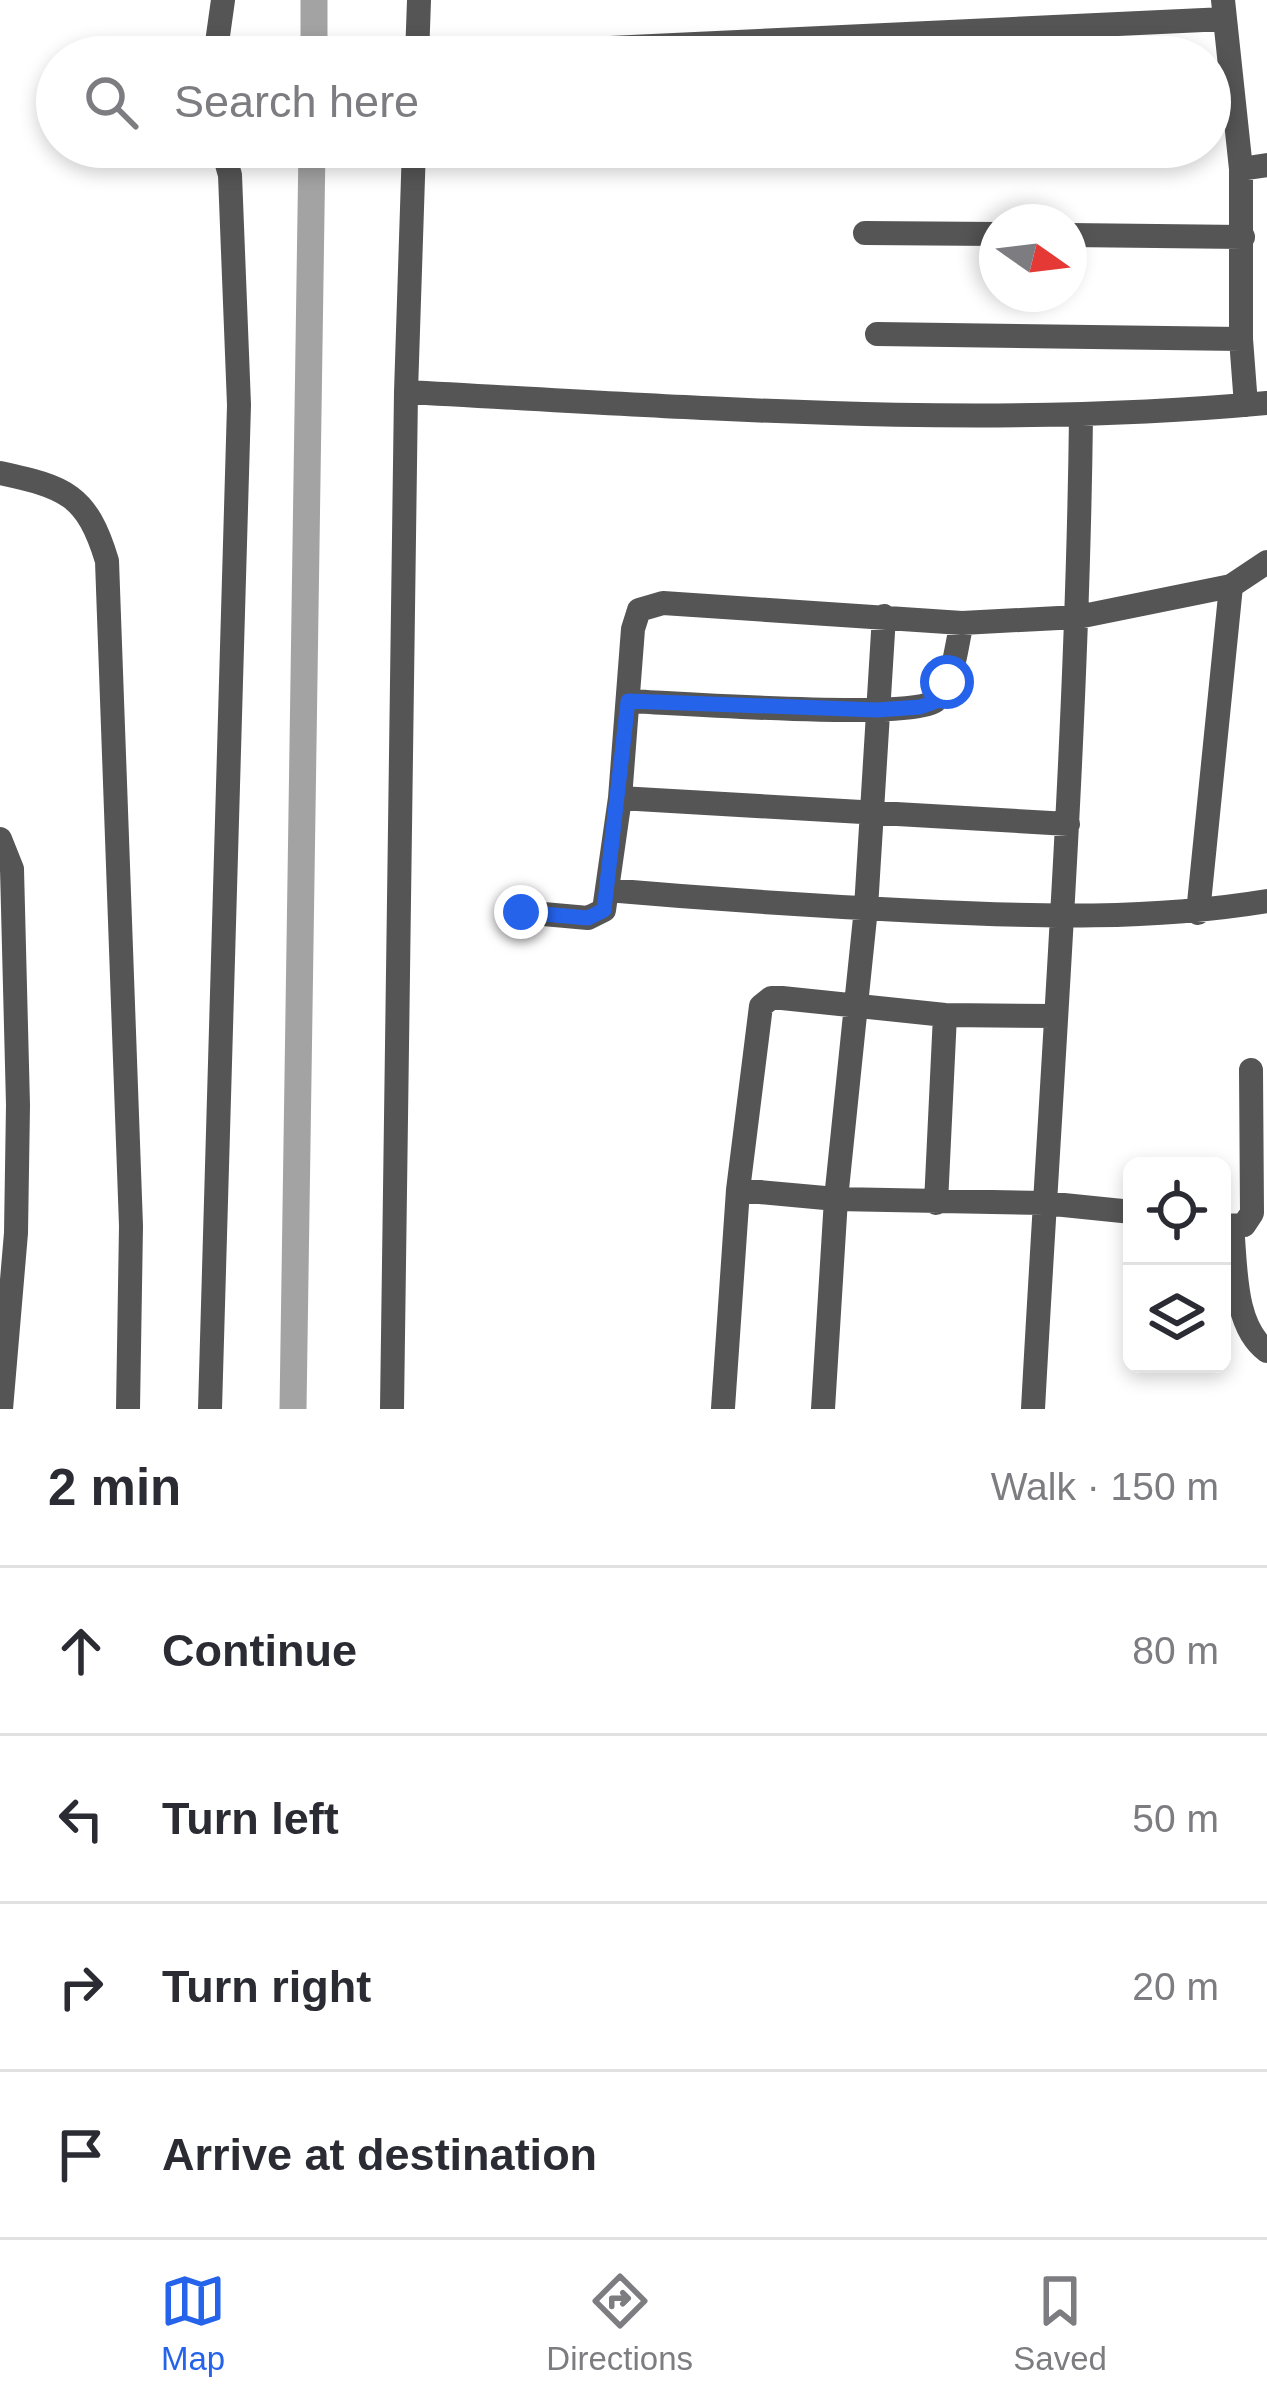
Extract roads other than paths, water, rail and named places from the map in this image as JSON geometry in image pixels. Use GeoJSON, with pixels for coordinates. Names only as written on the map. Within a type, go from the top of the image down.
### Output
{"type":"FeatureCollection","features":[{"type":"Feature","properties":{"kind":"street"},"geometry":{"type":"LineString","coordinates":[[217,36],[223,0]]}},
{"type":"Feature","properties":{"kind":"street"},"geometry":{"type":"LineString","coordinates":[[418,36],[419,0]]}},
{"type":"Feature","properties":{"kind":"street"},"geometry":{"type":"LineString","coordinates":[[770,36],[1224,9]]}},
{"type":"Feature","properties":{"kind":"street"},"geometry":{"type":"LineString","coordinates":[[406,392],[830,414],[1081,417],[1256,404],[1241,339],[1241,169],[1231,75]]}},
{"type":"Feature","properties":{"kind":"street"},"geometry":{"type":"LineString","coordinates":[[1241,169],[1267,166]]}},
{"type":"Feature","properties":{"kind":"street"},"geometry":{"type":"LineString","coordinates":[[210,1409],[238,405],[228,168]]}},
{"type":"Feature","properties":{"kind":"street"},"geometry":{"type":"LineString","coordinates":[[392,1409],[413,168]]}},
{"type":"Feature","properties":{"kind":"street"},"geometry":{"type":"LineString","coordinates":[[865,233],[979,235]]}},
{"type":"Feature","properties":{"kind":"street"},"geometry":{"type":"LineString","coordinates":[[1087,235],[1243,237]]}},
{"type":"Feature","properties":{"kind":"street"},"geometry":{"type":"LineString","coordinates":[[878,334],[1241,339]]}},
{"type":"Feature","properties":{"kind":"street"},"geometry":{"type":"LineString","coordinates":[[1033,1409],[1069,824],[1081,417]]}},
{"type":"Feature","properties":{"kind":"street"},"geometry":{"type":"LineString","coordinates":[[0,473],[65,490],[97,525],[107,561],[131,1226],[128,1409]]}},
{"type":"Feature","properties":{"kind":"street"},"geometry":{"type":"LineString","coordinates":[[521,912],[588,918],[604,910],[620,798],[635,618],[647,606],[663,603],[962,622],[1078,616],[1231,586],[1267,562]]}},
{"type":"Feature","properties":{"kind":"street"},"geometry":{"type":"LineString","coordinates":[[1198,913],[1231,586]]}},
{"type":"Feature","properties":{"kind":"street"},"geometry":{"type":"LineString","coordinates":[[823,1409],[836,1199],[866,908],[884,616]]}},
{"type":"Feature","properties":{"kind":"street"},"geometry":{"type":"LineString","coordinates":[[628,701],[877,710],[920,707],[943,692],[962,622]]}},
{"type":"Feature","properties":{"kind":"street"},"geometry":{"type":"LineString","coordinates":[[620,798],[1069,824]]}},
{"type":"Feature","properties":{"kind":"street"},"geometry":{"type":"LineString","coordinates":[[0,839],[12,869],[1,1409]]}},
{"type":"Feature","properties":{"kind":"street"},"geometry":{"type":"LineString","coordinates":[[607,890],[1064,916],[1198,913],[1267,901]]}},
{"type":"Feature","properties":{"kind":"street"},"geometry":{"type":"LineString","coordinates":[[723,1408],[738,1190],[761,1006],[771,998],[945,1015],[1055,1016]]}},
{"type":"Feature","properties":{"kind":"street"},"geometry":{"type":"LineString","coordinates":[[936,1203],[945,1015]]}},
{"type":"Feature","properties":{"kind":"street"},"geometry":{"type":"LineString","coordinates":[[1231,1226],[1244,1225],[1253,1204],[1252,1070]]}},
{"type":"Feature","properties":{"kind":"street"},"geometry":{"type":"LineString","coordinates":[[738,1190],[836,1199],[1044,1203],[1123,1211]]}},
{"type":"Feature","properties":{"kind":"street"},"geometry":{"type":"LineString","coordinates":[[1231,1246],[1246,1322],[1254,1341],[1267,1351]]}},
{"type":"Feature","properties":{"kind":"waterway"},"geometry":{"type":"LineString","coordinates":[[314,0],[314,36]]}},
{"type":"Feature","properties":{"kind":"waterway"},"geometry":{"type":"LineString","coordinates":[[293,1409],[312,168]]}}]}
